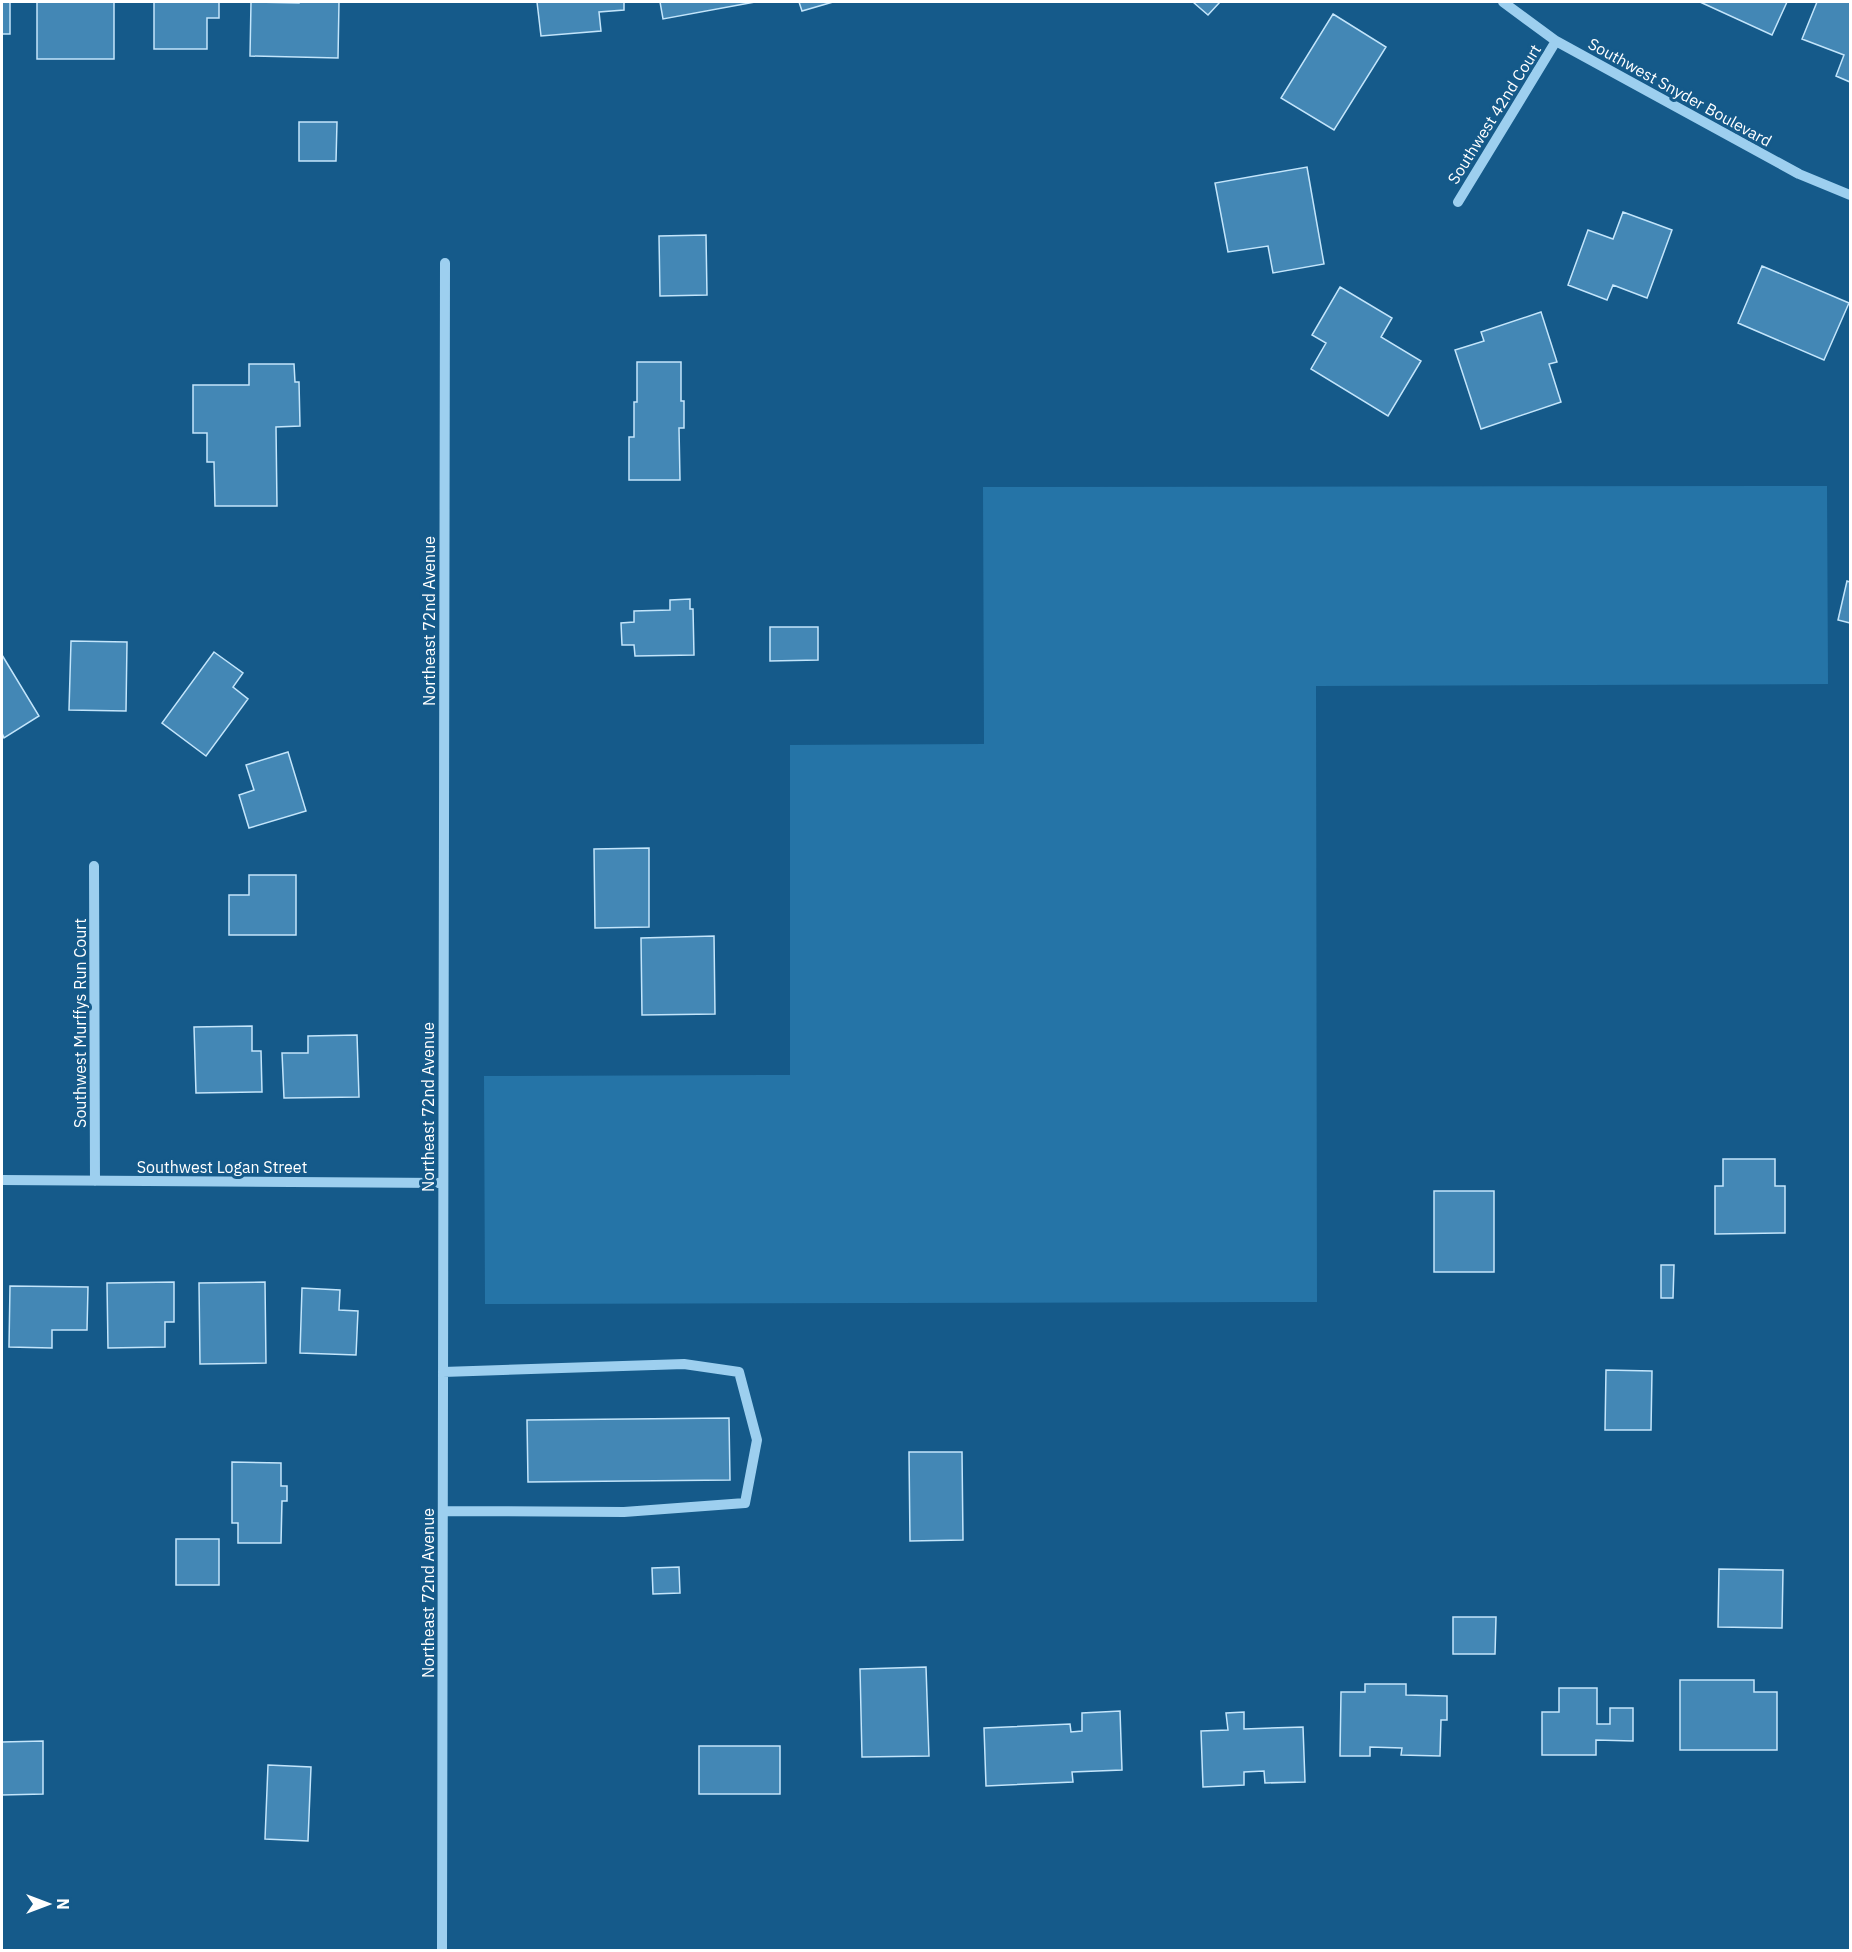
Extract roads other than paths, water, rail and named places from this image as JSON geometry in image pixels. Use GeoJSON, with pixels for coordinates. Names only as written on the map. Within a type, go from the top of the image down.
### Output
{"type":"FeatureCollection","features":[{"type":"Feature","properties":{"kind":"street","name":"Southwest Snyder Boulevard"},"geometry":{"type":"LineString","coordinates":[[1503,2],[1556,41],[1799,174],[1851,195]]}},
{"type":"Feature","properties":{"kind":"street","name":"Southwest 42nd Court"},"geometry":{"type":"LineString","coordinates":[[1458,202],[1556,41]]}},
{"type":"Feature","properties":{"kind":"street","name":"Northeast 72nd Avenue"},"geometry":{"type":"LineString","coordinates":[[442,1950],[445,263]]}},
{"type":"Feature","properties":{"kind":"street","name":"Southwest Murffys Run Court"},"geometry":{"type":"LineString","coordinates":[[94,866],[95,1181]]}},
{"type":"Feature","properties":{"kind":"street","name":"Southwest Logan Street"},"geometry":{"type":"LineString","coordinates":[[2,1180],[443,1183]]}},
{"type":"Feature","properties":{"kind":"street"},"geometry":{"type":"LineString","coordinates":[[443,1372],[684,1364],[739,1372],[757,1440],[745,1503],[624,1512],[443,1510]]}}]}
